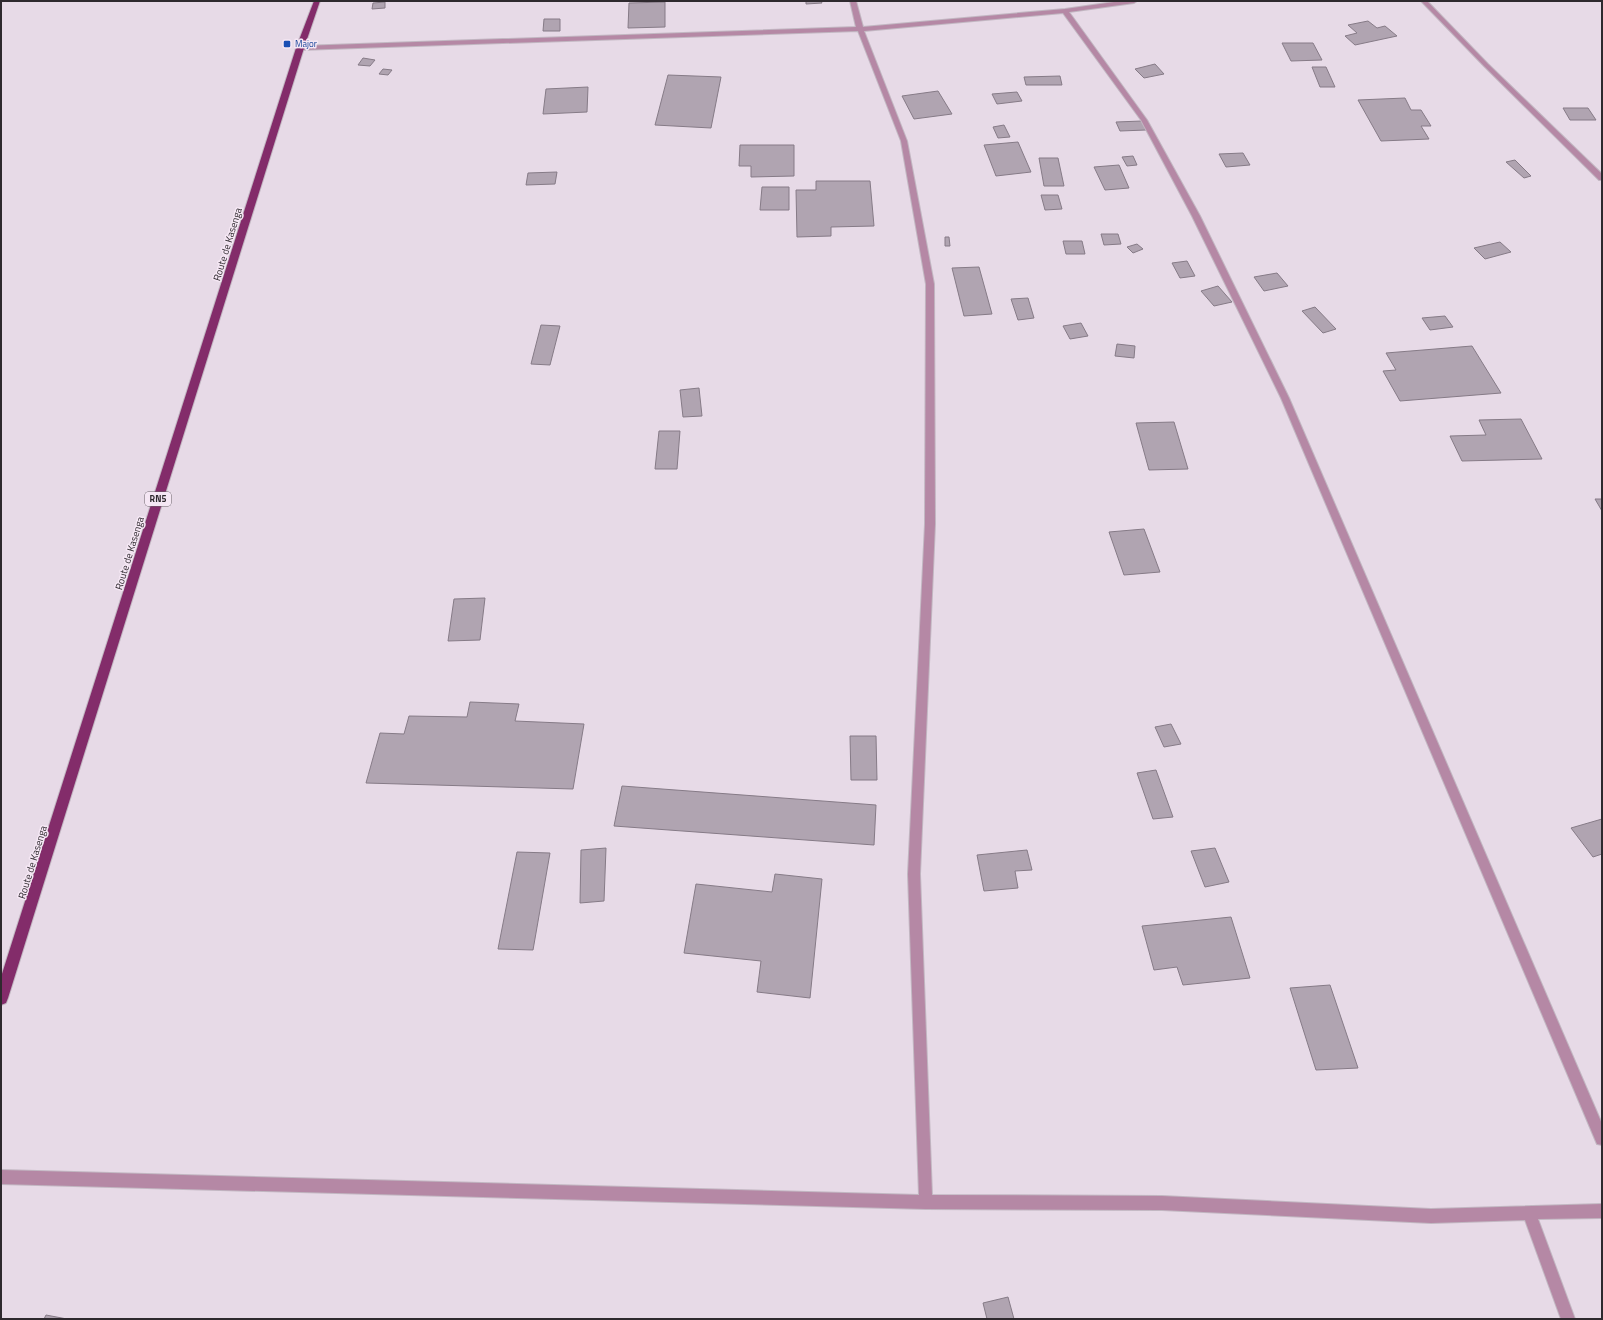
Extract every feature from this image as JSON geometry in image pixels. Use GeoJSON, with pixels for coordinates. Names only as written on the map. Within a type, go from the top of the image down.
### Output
{"type":"FeatureCollection","features":[{"type":"Feature","properties":{"kind":"highway","name":"Route de Kasenga"},"geometry":{"type":"LineString","coordinates":[[1,998],[300,48],[317,1]]}},
{"type":"Feature","properties":{"kind":"street"},"geometry":{"type":"LineString","coordinates":[[854,1],[860,29],[904,141],[930,284],[930,524],[914,874],[926,1202]]}},
{"type":"Feature","properties":{"kind":"street"},"geometry":{"type":"LineString","coordinates":[[300,48],[860,29],[1065,12],[1134,1]]}},
{"type":"Feature","properties":{"kind":"street"},"geometry":{"type":"LineString","coordinates":[[1424,1],[1602,178]]}},
{"type":"Feature","properties":{"kind":"street"},"geometry":{"type":"LineString","coordinates":[[1065,12],[1144,120],[1196,216],[1285,398],[1602,1139]]}},
{"type":"Feature","properties":{"kind":"street"},"geometry":{"type":"LineString","coordinates":[[1,1177],[926,1202],[1162,1204],[1431,1216],[1602,1211]]}},
{"type":"Feature","properties":{"kind":"street"},"geometry":{"type":"LineString","coordinates":[[1529,1213],[1568,1319]]}},
{"type":"Feature","properties":{"kind":"building"},"geometry":{"type":"Polygon","coordinates":[[[806,1],[821,1],[822,3],[806,4],[806,1]]]}},
{"type":"Feature","properties":{"kind":"building"},"geometry":{"type":"Polygon","coordinates":[[[385,2],[385,8],[372,9],[373,3],[385,2]]]}},
{"type":"Feature","properties":{"kind":"building"},"geometry":{"type":"Polygon","coordinates":[[[665,2],[665,27],[628,28],[629,3],[665,2]]]}},
{"type":"Feature","properties":{"kind":"building"},"geometry":{"type":"Polygon","coordinates":[[[544,19],[560,19],[560,31],[543,31],[544,19]]]}},
{"type":"Feature","properties":{"kind":"building"},"geometry":{"type":"Polygon","coordinates":[[[1368,21],[1377,28],[1385,26],[1397,36],[1355,45],[1345,36],[1357,33],[1348,25],[1368,21]]]}},
{"type":"Feature","properties":{"kind":"building"},"geometry":{"type":"Polygon","coordinates":[[[1282,43],[1313,43],[1322,60],[1291,61],[1282,43]]]}},
{"type":"Feature","properties":{"kind":"building"},"geometry":{"type":"Polygon","coordinates":[[[363,58],[375,60],[370,66],[358,65],[363,58]]]}},
{"type":"Feature","properties":{"kind":"building"},"geometry":{"type":"Polygon","coordinates":[[[1155,64],[1164,74],[1144,78],[1135,69],[1155,64]]]}},
{"type":"Feature","properties":{"kind":"building"},"geometry":{"type":"Polygon","coordinates":[[[1312,67],[1326,67],[1335,87],[1320,87],[1312,67]]]}},
{"type":"Feature","properties":{"kind":"building"},"geometry":{"type":"Polygon","coordinates":[[[383,69],[392,70],[388,75],[379,74],[383,69]]]}},
{"type":"Feature","properties":{"kind":"building"},"geometry":{"type":"Polygon","coordinates":[[[668,75],[721,77],[711,128],[655,125],[668,75]]]}},
{"type":"Feature","properties":{"kind":"building"},"geometry":{"type":"Polygon","coordinates":[[[1060,76],[1062,85],[1026,85],[1024,77],[1060,76]]]}},
{"type":"Feature","properties":{"kind":"building"},"geometry":{"type":"Polygon","coordinates":[[[588,87],[587,112],[543,114],[546,89],[588,87]]]}},
{"type":"Feature","properties":{"kind":"building"},"geometry":{"type":"Polygon","coordinates":[[[938,91],[952,114],[914,119],[902,96],[938,91]]]}},
{"type":"Feature","properties":{"kind":"building"},"geometry":{"type":"Polygon","coordinates":[[[1017,92],[1022,101],[997,104],[992,94],[1017,92]]]}},
{"type":"Feature","properties":{"kind":"building"},"geometry":{"type":"Polygon","coordinates":[[[1405,98],[1411,110],[1421,110],[1431,126],[1421,126],[1429,139],[1381,141],[1358,100],[1405,98]]]}},
{"type":"Feature","properties":{"kind":"building"},"geometry":{"type":"Polygon","coordinates":[[[1563,108],[1588,108],[1596,120],[1570,120],[1563,108]]]}},
{"type":"Feature","properties":{"kind":"building"},"geometry":{"type":"Polygon","coordinates":[[[1142,121],[1146,130],[1120,131],[1116,122],[1142,121]]]}},
{"type":"Feature","properties":{"kind":"building"},"geometry":{"type":"Polygon","coordinates":[[[1004,125],[1010,137],[998,138],[993,127],[1004,125]]]}},
{"type":"Feature","properties":{"kind":"building"},"geometry":{"type":"Polygon","coordinates":[[[1018,142],[1031,172],[996,176],[984,145],[1018,142]]]}},
{"type":"Feature","properties":{"kind":"building"},"geometry":{"type":"Polygon","coordinates":[[[740,145],[794,145],[794,176],[751,177],[751,166],[739,166],[740,145]]]}},
{"type":"Feature","properties":{"kind":"building"},"geometry":{"type":"Polygon","coordinates":[[[1243,153],[1250,165],[1226,167],[1219,154],[1243,153]]]}},
{"type":"Feature","properties":{"kind":"building"},"geometry":{"type":"Polygon","coordinates":[[[1133,156],[1137,165],[1127,166],[1122,157],[1133,156]]]}},
{"type":"Feature","properties":{"kind":"building"},"geometry":{"type":"Polygon","coordinates":[[[1039,158],[1058,158],[1064,186],[1044,186],[1039,158]]]}},
{"type":"Feature","properties":{"kind":"building"},"geometry":{"type":"Polygon","coordinates":[[[1515,160],[1531,176],[1524,178],[1506,162],[1515,160]]]}},
{"type":"Feature","properties":{"kind":"building"},"geometry":{"type":"Polygon","coordinates":[[[1119,165],[1129,188],[1105,190],[1094,167],[1119,165]]]}},
{"type":"Feature","properties":{"kind":"building"},"geometry":{"type":"Polygon","coordinates":[[[557,172],[555,184],[526,185],[528,173],[557,172]]]}},
{"type":"Feature","properties":{"kind":"building"},"geometry":{"type":"Polygon","coordinates":[[[816,181],[870,181],[874,226],[831,227],[831,236],[797,237],[796,190],[816,190],[816,181]]]}},
{"type":"Feature","properties":{"kind":"building"},"geometry":{"type":"Polygon","coordinates":[[[762,187],[789,187],[789,210],[760,210],[762,187]]]}},
{"type":"Feature","properties":{"kind":"building"},"geometry":{"type":"Polygon","coordinates":[[[1041,195],[1058,195],[1062,209],[1045,210],[1041,195]]]}},
{"type":"Feature","properties":{"kind":"building"},"geometry":{"type":"Polygon","coordinates":[[[1101,234],[1118,234],[1121,244],[1104,245],[1101,234]]]}},
{"type":"Feature","properties":{"kind":"building"},"geometry":{"type":"Polygon","coordinates":[[[945,237],[949,237],[950,246],[945,246],[945,237]]]}},
{"type":"Feature","properties":{"kind":"building"},"geometry":{"type":"Polygon","coordinates":[[[1063,241],[1082,241],[1085,254],[1066,254],[1063,241]]]}},
{"type":"Feature","properties":{"kind":"building"},"geometry":{"type":"Polygon","coordinates":[[[1500,242],[1511,252],[1485,259],[1474,248],[1500,242]]]}},
{"type":"Feature","properties":{"kind":"building"},"geometry":{"type":"Polygon","coordinates":[[[1137,244],[1143,249],[1133,253],[1127,247],[1137,244]]]}},
{"type":"Feature","properties":{"kind":"building"},"geometry":{"type":"Polygon","coordinates":[[[1187,261],[1195,276],[1180,278],[1172,263],[1187,261]]]}},
{"type":"Feature","properties":{"kind":"building"},"geometry":{"type":"Polygon","coordinates":[[[979,267],[992,314],[964,316],[952,268],[979,267]]]}},
{"type":"Feature","properties":{"kind":"building"},"geometry":{"type":"Polygon","coordinates":[[[1277,273],[1288,286],[1264,291],[1254,277],[1277,273]]]}},
{"type":"Feature","properties":{"kind":"building"},"geometry":{"type":"Polygon","coordinates":[[[1218,286],[1232,302],[1214,306],[1201,291],[1218,286]]]}},
{"type":"Feature","properties":{"kind":"building"},"geometry":{"type":"Polygon","coordinates":[[[1028,298],[1034,318],[1018,320],[1011,299],[1028,298]]]}},
{"type":"Feature","properties":{"kind":"building"},"geometry":{"type":"Polygon","coordinates":[[[1315,307],[1336,329],[1323,333],[1302,311],[1315,307]]]}},
{"type":"Feature","properties":{"kind":"building"},"geometry":{"type":"Polygon","coordinates":[[[1445,316],[1453,327],[1430,330],[1422,318],[1445,316]]]}},
{"type":"Feature","properties":{"kind":"building"},"geometry":{"type":"Polygon","coordinates":[[[1081,323],[1088,336],[1070,339],[1063,326],[1081,323]]]}},
{"type":"Feature","properties":{"kind":"building"},"geometry":{"type":"Polygon","coordinates":[[[541,325],[560,326],[550,365],[531,364],[541,325]]]}},
{"type":"Feature","properties":{"kind":"building"},"geometry":{"type":"Polygon","coordinates":[[[1117,344],[1135,346],[1134,358],[1115,356],[1117,344]]]}},
{"type":"Feature","properties":{"kind":"building"},"geometry":{"type":"Polygon","coordinates":[[[1472,346],[1501,393],[1400,401],[1383,371],[1396,370],[1386,353],[1472,346]]]}},
{"type":"Feature","properties":{"kind":"building"},"geometry":{"type":"Polygon","coordinates":[[[699,388],[702,416],[683,417],[680,390],[699,388]]]}},
{"type":"Feature","properties":{"kind":"building"},"geometry":{"type":"Polygon","coordinates":[[[1521,419],[1542,459],[1462,461],[1450,436],[1486,435],[1479,420],[1521,419]]]}},
{"type":"Feature","properties":{"kind":"building"},"geometry":{"type":"Polygon","coordinates":[[[1174,422],[1188,469],[1149,470],[1136,423],[1174,422]]]}},
{"type":"Feature","properties":{"kind":"building"},"geometry":{"type":"Polygon","coordinates":[[[659,431],[680,431],[677,469],[655,469],[659,431]]]}},
{"type":"Feature","properties":{"kind":"building"},"geometry":{"type":"Polygon","coordinates":[[[1595,499],[1602,499],[1602,511],[1595,499]]]}},
{"type":"Feature","properties":{"kind":"building"},"geometry":{"type":"Polygon","coordinates":[[[1144,529],[1160,572],[1124,575],[1109,532],[1144,529]]]}},
{"type":"Feature","properties":{"kind":"building"},"geometry":{"type":"Polygon","coordinates":[[[485,598],[480,640],[448,641],[454,599],[485,598]]]}},
{"type":"Feature","properties":{"kind":"building"},"geometry":{"type":"Polygon","coordinates":[[[470,702],[519,704],[515,721],[584,724],[573,789],[366,783],[380,733],[404,734],[409,716],[467,717],[470,702]]]}},
{"type":"Feature","properties":{"kind":"building"},"geometry":{"type":"Polygon","coordinates":[[[1171,724],[1181,744],[1164,747],[1155,727],[1171,724]]]}},
{"type":"Feature","properties":{"kind":"building"},"geometry":{"type":"Polygon","coordinates":[[[850,736],[876,736],[877,780],[851,780],[850,736]]]}},
{"type":"Feature","properties":{"kind":"building"},"geometry":{"type":"Polygon","coordinates":[[[1156,770],[1173,817],[1153,819],[1137,773],[1156,770]]]}},
{"type":"Feature","properties":{"kind":"building"},"geometry":{"type":"Polygon","coordinates":[[[622,786],[876,805],[874,845],[614,826],[622,786]]]}},
{"type":"Feature","properties":{"kind":"building"},"geometry":{"type":"Polygon","coordinates":[[[1602,819],[1602,854],[1593,857],[1571,828],[1602,819]]]}},
{"type":"Feature","properties":{"kind":"building"},"geometry":{"type":"Polygon","coordinates":[[[606,848],[604,901],[580,903],[581,850],[606,848]]]}},
{"type":"Feature","properties":{"kind":"building"},"geometry":{"type":"Polygon","coordinates":[[[1215,848],[1229,882],[1205,887],[1191,851],[1215,848]]]}},
{"type":"Feature","properties":{"kind":"building"},"geometry":{"type":"Polygon","coordinates":[[[1027,850],[1032,870],[1015,871],[1018,888],[984,891],[977,855],[1027,850]]]}},
{"type":"Feature","properties":{"kind":"building"},"geometry":{"type":"Polygon","coordinates":[[[517,852],[550,853],[533,950],[498,949],[517,852]]]}},
{"type":"Feature","properties":{"kind":"building"},"geometry":{"type":"Polygon","coordinates":[[[775,874],[822,879],[810,998],[757,992],[761,961],[684,953],[696,884],[772,892],[775,874]]]}},
{"type":"Feature","properties":{"kind":"building"},"geometry":{"type":"Polygon","coordinates":[[[1231,917],[1250,978],[1183,985],[1177,967],[1154,970],[1142,926],[1231,917]]]}},
{"type":"Feature","properties":{"kind":"building"},"geometry":{"type":"Polygon","coordinates":[[[1330,985],[1358,1068],[1316,1070],[1290,988],[1330,985]]]}},
{"type":"Feature","properties":{"kind":"building"},"geometry":{"type":"Polygon","coordinates":[[[1008,1297],[1014,1319],[987,1319],[983,1303],[1008,1297]]]}},
{"type":"Feature","properties":{"kind":"building"},"geometry":{"type":"Polygon","coordinates":[[[46,1315],[67,1319],[44,1319],[46,1315]]]}},
{"type":"Feature","properties":{"kind":"place","name":"Major"},"geometry":{"type":"Point","coordinates":[287,44]}}]}
